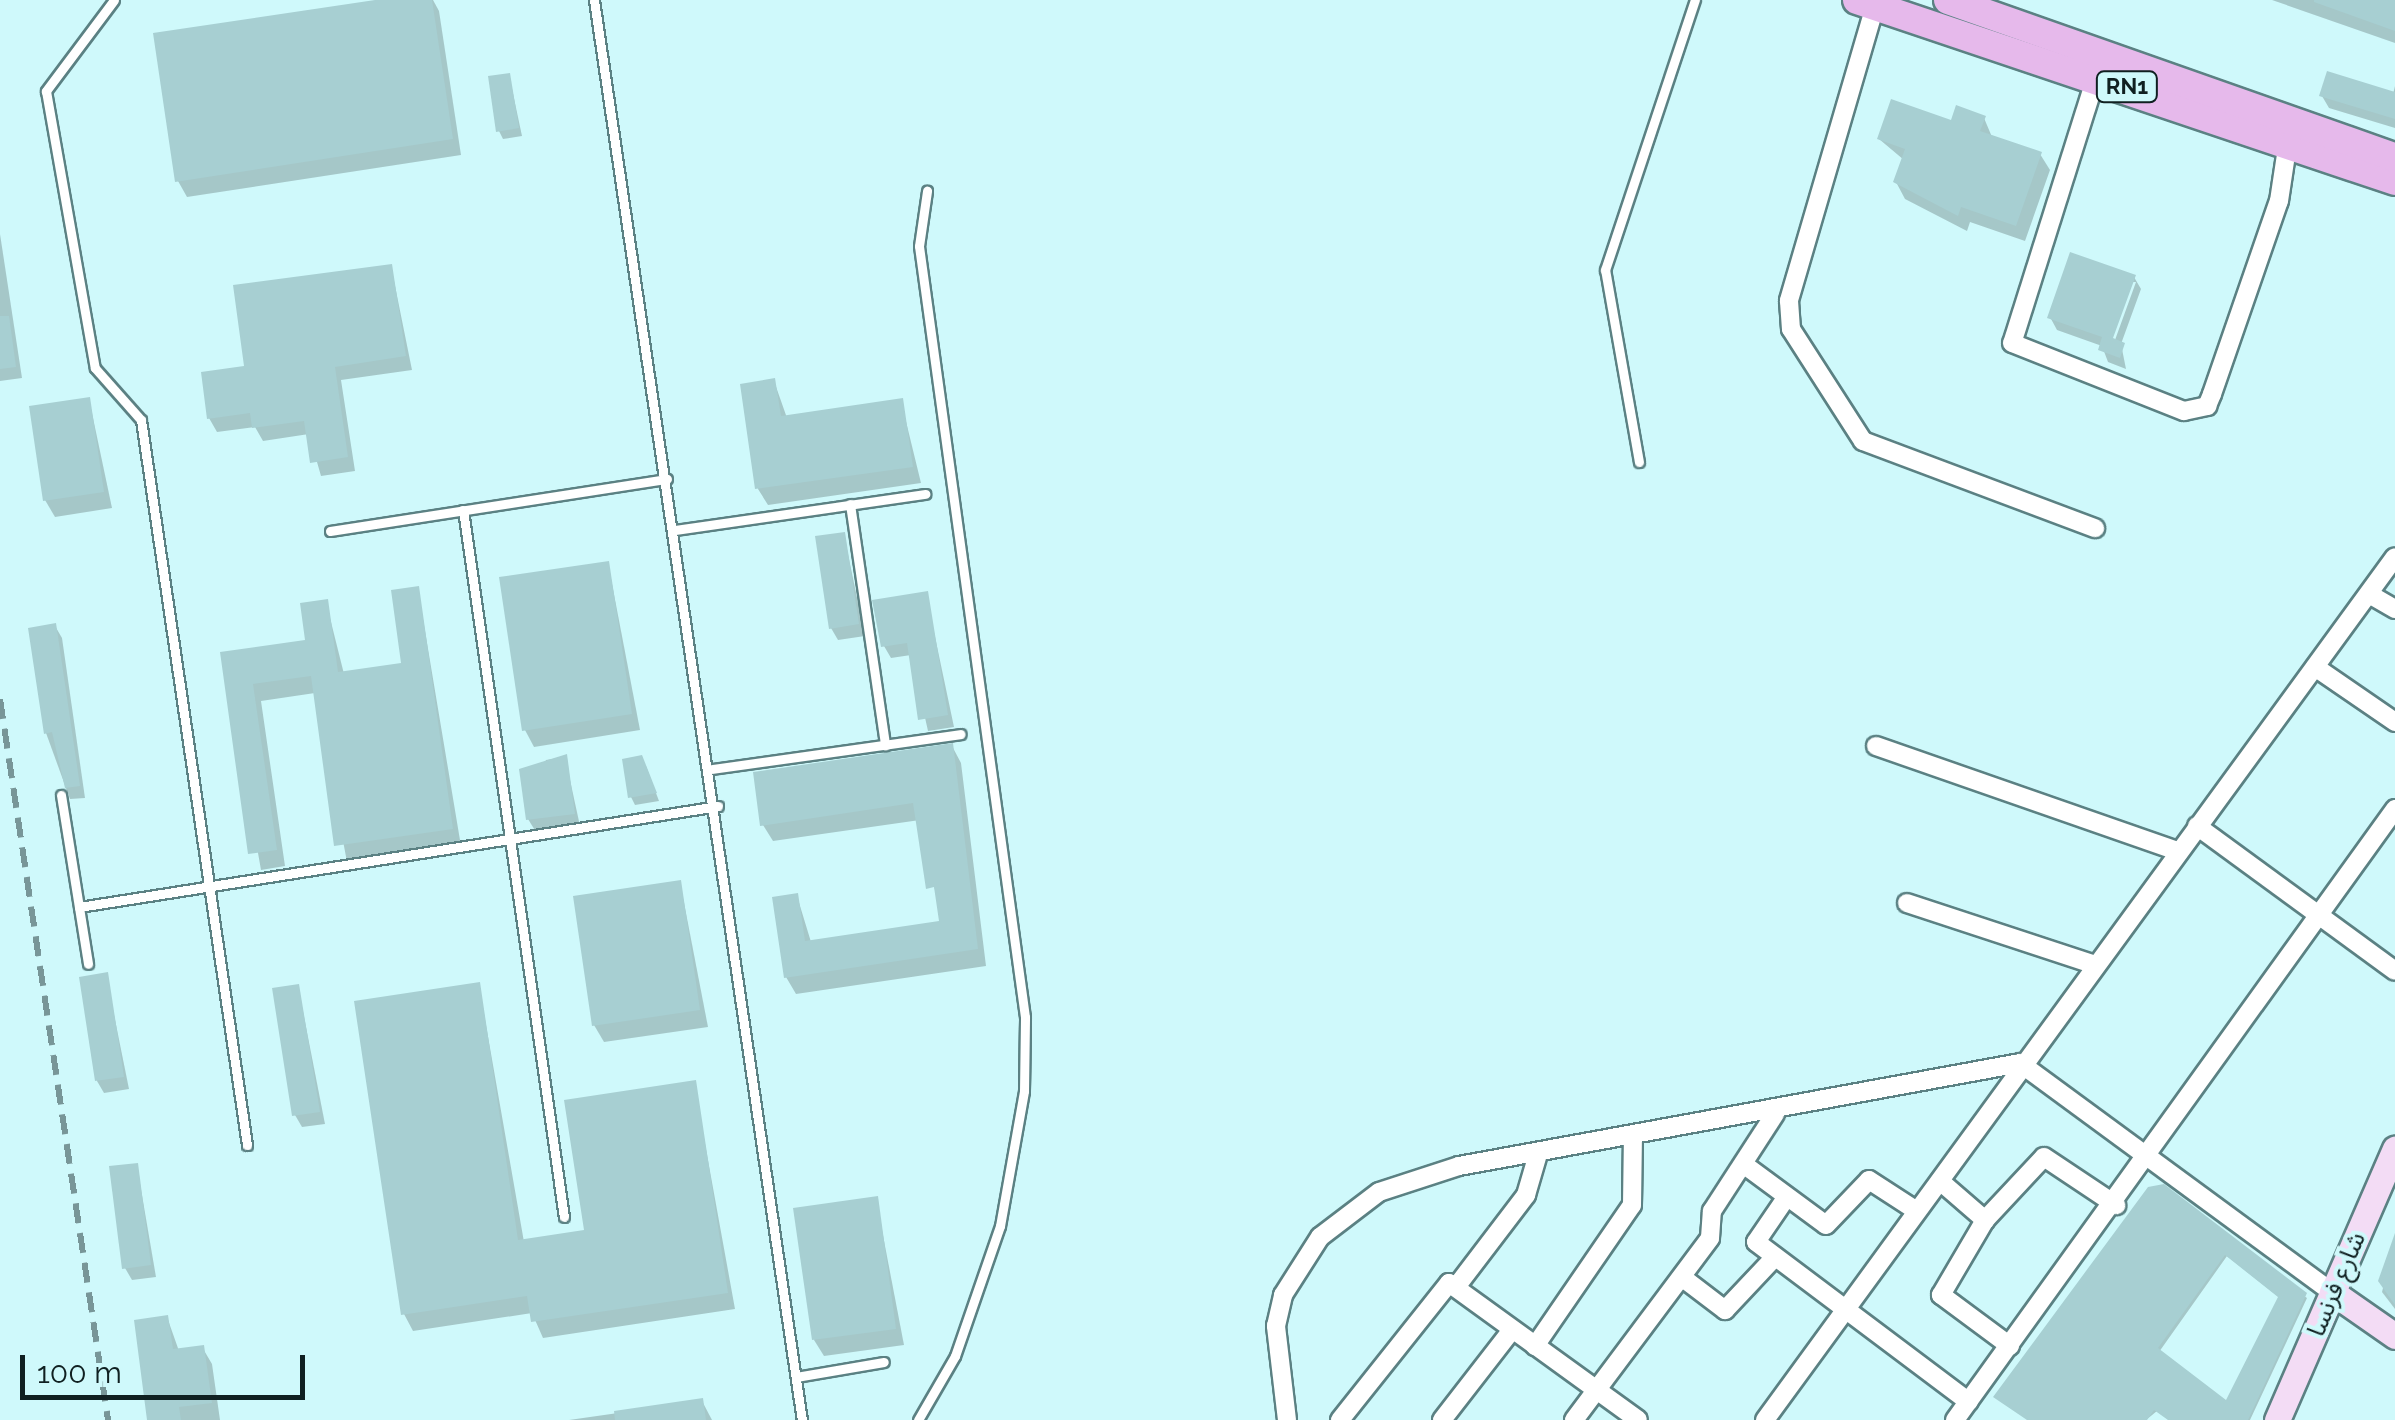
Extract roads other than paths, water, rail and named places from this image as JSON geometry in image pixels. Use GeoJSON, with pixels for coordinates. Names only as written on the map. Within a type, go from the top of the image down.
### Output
{"type":"FeatureCollection","features":[{"type":"Feature","properties":{"kind":"main road","name":"RN1"},"geometry":{"type":"LineString","coordinates":[[1948,0],[2100,66]]}},
{"type":"Feature","properties":{"kind":"main road","name":"RN1"},"geometry":{"type":"LineString","coordinates":[[1866,3],[2100,66],[2290,132],[2395,180]]}},
{"type":"Feature","properties":{"kind":"main road","name":"RN1"},"geometry":{"type":"LineString","coordinates":[[2290,132],[2395,157]]}},
{"type":"Feature","properties":{"kind":"street"},"geometry":{"type":"LineString","coordinates":[[1866,3],[1789,300],[1790,328],[1863,441],[2095,528]]}},
{"type":"Feature","properties":{"kind":"street"},"geometry":{"type":"LineString","coordinates":[[2100,66],[2085,136],[2012,343],[2184,411],[2207,406],[2212,394],[2279,201],[2290,132]]}},
{"type":"Feature","properties":{"kind":"street"},"geometry":{"type":"LineString","coordinates":[[1765,1420],[2092,964],[2395,557]]}},
{"type":"Feature","properties":{"kind":"street"},"geometry":{"type":"LineString","coordinates":[[2369,594],[2395,609]]}},
{"type":"Feature","properties":{"kind":"street"},"geometry":{"type":"LineString","coordinates":[[2315,668],[2395,722]]}},
{"type":"Feature","properties":{"kind":"street"},"geometry":{"type":"LineString","coordinates":[[1876,746],[2178,851]]}},
{"type":"Feature","properties":{"kind":"street"},"geometry":{"type":"LineString","coordinates":[[1954,1420],[2116,1205],[2395,809]]}},
{"type":"Feature","properties":{"kind":"street"},"geometry":{"type":"LineString","coordinates":[[2197,826],[2395,971]]}},
{"type":"Feature","properties":{"kind":"street"},"geometry":{"type":"LineString","coordinates":[[1907,904],[2092,964]]}},
{"type":"Feature","properties":{"kind":"street"},"geometry":{"type":"LineString","coordinates":[[1287,1420],[1276,1326],[1320,1236],[1344,1212],[1404,1182],[1633,1136],[1775,1114],[2020,1063],[2395,1336]]}},
{"type":"Feature","properties":{"kind":"street"},"geometry":{"type":"LineString","coordinates":[[1574,1420],[1710,1238],[1712,1211],[1746,1166],[1775,1114]]}},
{"type":"Feature","properties":{"kind":"street"},"geometry":{"type":"LineString","coordinates":[[1535,1346],[1632,1205],[1633,1136]]}},
{"type":"Feature","properties":{"kind":"street","name":"شارع فرنسا"},"geometry":{"type":"LineString","coordinates":[[2277,1420],[2395,1148]]}},
{"type":"Feature","properties":{"kind":"street"},"geometry":{"type":"LineString","coordinates":[[1456,1287],[1526,1194],[1538,1154]]}},
{"type":"Feature","properties":{"kind":"street"},"geometry":{"type":"LineString","coordinates":[[2010,1346],[1941,1295],[1985,1220],[2044,1158],[2116,1205]]}},
{"type":"Feature","properties":{"kind":"street"},"geometry":{"type":"LineString","coordinates":[[1746,1166],[1826,1225],[1869,1180],[1917,1211]]}},
{"type":"Feature","properties":{"kind":"street"},"geometry":{"type":"LineString","coordinates":[[1940,1181],[1985,1220]]}},
{"type":"Feature","properties":{"kind":"street"},"geometry":{"type":"LineString","coordinates":[[1786,1198],[1754,1238],[1845,1312],[1968,1402]]}},
{"type":"Feature","properties":{"kind":"street"},"geometry":{"type":"LineString","coordinates":[[1683,1278],[1725,1310],[1775,1257]]}},
{"type":"Feature","properties":{"kind":"street"},"geometry":{"type":"LineString","coordinates":[[1340,1420],[1438,1289],[1456,1287],[1511,1331],[1638,1420]]}},
{"type":"Feature","properties":{"kind":"street"},"geometry":{"type":"LineString","coordinates":[[1442,1420],[1511,1331]]}},
{"type":"Feature","properties":{"kind":"lane"},"geometry":{"type":"LineString","coordinates":[[114,0],[46,91],[95,368],[141,420],[247,1146]]}},
{"type":"Feature","properties":{"kind":"lane"},"geometry":{"type":"LineString","coordinates":[[594,0],[718,806],[802,1420]]}},
{"type":"Feature","properties":{"kind":"lane"},"geometry":{"type":"LineString","coordinates":[[1639,462],[1605,270],[1695,0]]}},
{"type":"Feature","properties":{"kind":"lane"},"geometry":{"type":"LineString","coordinates":[[918,1420],[954,1356],[1000,1226],[1024,1091],[1025,1017],[918,246],[927,191]]}},
{"type":"Feature","properties":{"kind":"lane"},"geometry":{"type":"LineString","coordinates":[[330,531],[667,479]]}},
{"type":"Feature","properties":{"kind":"lane"},"geometry":{"type":"LineString","coordinates":[[675,530],[925,494]]}},
{"type":"Feature","properties":{"kind":"lane"},"geometry":{"type":"LineString","coordinates":[[850,504],[885,744]]}},
{"type":"Feature","properties":{"kind":"lane"},"geometry":{"type":"LineString","coordinates":[[462,510],[564,1217]]}},
{"type":"Feature","properties":{"kind":"lane"},"geometry":{"type":"LineString","coordinates":[[712,769],[962,734]]}},
{"type":"Feature","properties":{"kind":"lane"},"geometry":{"type":"LineString","coordinates":[[61,794],[88,964]]}},
{"type":"Feature","properties":{"kind":"lane"},"geometry":{"type":"LineString","coordinates":[[79,907],[718,806]]}},
{"type":"Feature","properties":{"kind":"lane"},"geometry":{"type":"LineString","coordinates":[[796,1378],[884,1362]]}},
{"type":"Feature","properties":{"kind":"railway"},"geometry":{"type":"LineString","coordinates":[[0,699],[108,1420]]}}]}
